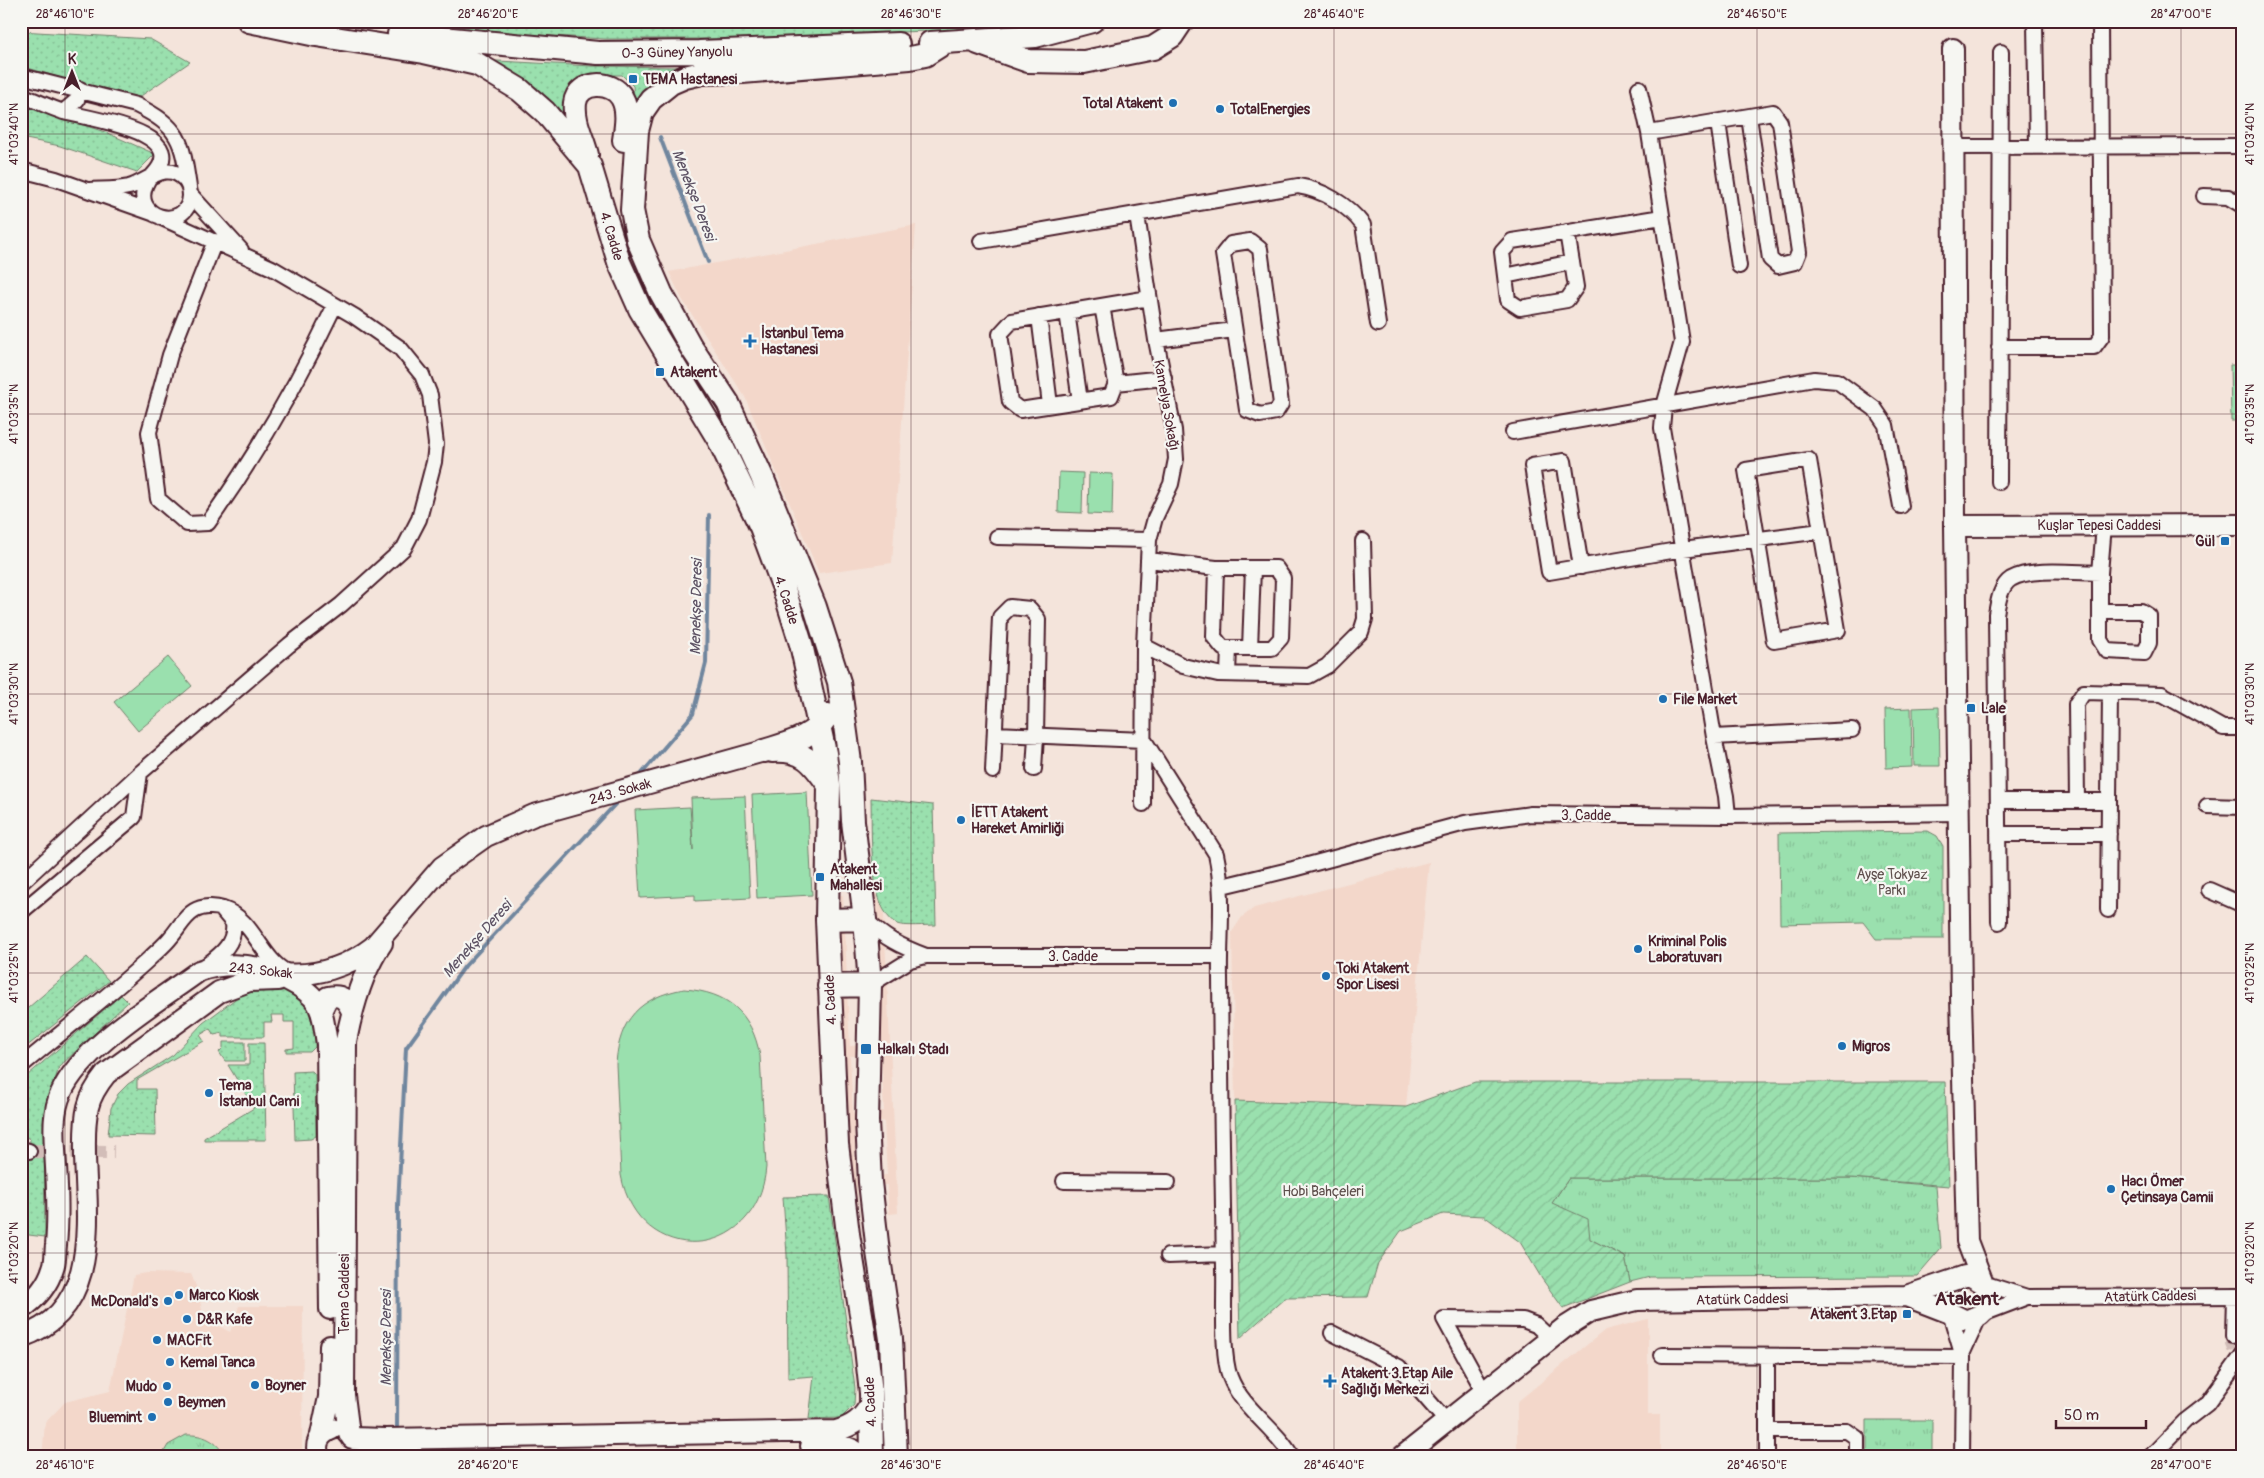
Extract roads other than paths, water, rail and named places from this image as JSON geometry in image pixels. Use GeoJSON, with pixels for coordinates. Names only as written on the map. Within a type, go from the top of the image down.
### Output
{"type":"FeatureCollection","features":[{"type":"Feature","properties":{"kind":"main road","name":"4. Cadde"},"geometry":{"type":"LineString","coordinates":[[249,21],[316,35],[424,52],[477,64],[520,90],[544,112],[590,166],[619,262],[640,309],[720,440],[761,527],[783,586],[821,726],[828,785],[827,920],[837,1144],[848,1234],[865,1339],[871,1403],[872,1457]]}},
{"type":"Feature","properties":{"kind":"main road","name":"O-3 Güney Yanyolu"},"geometry":{"type":"LineString","coordinates":[[261,21],[598,53],[699,52],[944,42],[1035,36],[1092,21]]}},
{"type":"Feature","properties":{"kind":"main road"},"geometry":{"type":"LineString","coordinates":[[970,40],[1028,61],[1084,62],[1153,48],[1172,36],[1182,21]]}},
{"type":"Feature","properties":{"kind":"main road","name":"4. Cadde"},"geometry":{"type":"LineString","coordinates":[[896,1457],[891,1339],[870,1182],[867,1121],[870,985],[865,920],[854,829],[850,762],[839,682],[815,607],[762,477],[728,403],[691,347],[661,293],[638,240],[632,210],[637,131],[642,112],[651,99],[670,83],[685,76],[702,73],[742,72],[910,58],[925,55],[944,42]]}},
{"type":"Feature","properties":{"kind":"main road"},"geometry":{"type":"LineString","coordinates":[[590,166],[576,120],[576,97],[583,89],[594,85],[605,85],[616,89],[623,98],[626,108],[625,168],[632,210]]}},
{"type":"Feature","properties":{"kind":"main road"},"geometry":{"type":"LineString","coordinates":[[764,751],[806,737],[821,726],[836,698],[839,682]]}},
{"type":"Feature","properties":{"kind":"main road"},"geometry":{"type":"LineString","coordinates":[[764,751],[796,733],[805,720],[810,702],[811,684]]}},
{"type":"Feature","properties":{"kind":"main road"},"geometry":{"type":"LineString","coordinates":[[764,751],[782,750],[800,753],[813,763],[828,785]]}},
{"type":"Feature","properties":{"kind":"main road"},"geometry":{"type":"LineString","coordinates":[[827,920],[865,920]]}},
{"type":"Feature","properties":{"kind":"main road"},"geometry":{"type":"LineString","coordinates":[[829,986],[870,985]]}},
{"type":"Feature","properties":{"kind":"street"},"geometry":{"type":"LineString","coordinates":[[1999,347],[2094,347],[2102,336],[2100,21]]}},
{"type":"Feature","properties":{"kind":"street"},"geometry":{"type":"LineString","coordinates":[[2035,23],[2036,146]]}},
{"type":"Feature","properties":{"kind":"street"},"geometry":{"type":"LineString","coordinates":[[1953,49],[1955,526],[1961,996],[1967,1241],[1988,1296],[1988,1303],[1980,1315],[1963,1354]]}},
{"type":"Feature","properties":{"kind":"street"},"geometry":{"type":"LineString","coordinates":[[1999,482],[2001,52]]}},
{"type":"Feature","properties":{"kind":"street"},"geometry":{"type":"LineString","coordinates":[[21,76],[136,104],[152,112],[177,134],[184,151],[190,190],[186,208],[175,216],[157,215],[147,208],[143,194],[150,178],[161,166],[163,160],[160,147],[154,141],[112,122],[63,112],[21,95]]}},
{"type":"Feature","properties":{"kind":"street"},"geometry":{"type":"LineString","coordinates":[[1639,88],[1649,133],[1682,342],[1664,406],[1662,428],[1728,816]]}},
{"type":"Feature","properties":{"kind":"street"},"geometry":{"type":"LineString","coordinates":[[63,112],[77,100],[80,89]]}},
{"type":"Feature","properties":{"kind":"street"},"geometry":{"type":"LineString","coordinates":[[1649,133],[1773,112],[1780,122],[1800,252],[1795,262],[1778,266],[1770,259],[1749,117]]}},
{"type":"Feature","properties":{"kind":"street"},"geometry":{"type":"LineString","coordinates":[[1718,122],[1739,266]]}},
{"type":"Feature","properties":{"kind":"street"},"geometry":{"type":"LineString","coordinates":[[1954,147],[2243,146]]}},
{"type":"Feature","properties":{"kind":"street"},"geometry":{"type":"LineString","coordinates":[[21,170],[56,179],[157,215],[272,268],[335,305],[400,348],[422,375],[430,395],[436,444],[426,495],[419,519],[404,548],[341,605],[289,645],[140,773],[21,883]]}},
{"type":"Feature","properties":{"kind":"street"},"geometry":{"type":"LineString","coordinates":[[87,190],[127,188],[167,171],[174,172],[186,180],[190,190],[246,256]]}},
{"type":"Feature","properties":{"kind":"street"},"geometry":{"type":"LineString","coordinates":[[981,241],[1298,186],[1316,189],[1353,212],[1363,225],[1378,324]]}},
{"type":"Feature","properties":{"kind":"street"},"geometry":{"type":"LineString","coordinates":[[2204,196],[2228,198],[2243,206]]}},
{"type":"Feature","properties":{"kind":"street","name":"Kamelya Sokağı"},"geometry":{"type":"LineString","coordinates":[[1138,215],[1156,340],[1174,430],[1176,459],[1172,484],[1154,518],[1149,540],[1144,646],[1143,804]]}},
{"type":"Feature","properties":{"kind":"street"},"geometry":{"type":"LineString","coordinates":[[1567,232],[1576,287],[1567,300],[1520,308],[1508,300],[1502,252],[1512,241],[1567,232],[1662,217]]}},
{"type":"Feature","properties":{"kind":"street"},"geometry":{"type":"LineString","coordinates":[[214,241],[170,355],[149,432],[158,499],[187,524],[208,523],[234,486],[310,357],[335,305]]}},
{"type":"Feature","properties":{"kind":"street"},"geometry":{"type":"LineString","coordinates":[[1250,241],[1260,249],[1281,404],[1276,412],[1260,415],[1247,410],[1234,330],[1222,254],[1231,244],[1250,241]]}},
{"type":"Feature","properties":{"kind":"street"},"geometry":{"type":"LineString","coordinates":[[1505,276],[1572,262]]}},
{"type":"Feature","properties":{"kind":"street"},"geometry":{"type":"LineString","coordinates":[[1102,306],[1116,383],[1111,396],[1020,410],[1010,402],[1000,334],[1012,321],[1149,298]]}},
{"type":"Feature","properties":{"kind":"street"},"geometry":{"type":"LineString","coordinates":[[1067,312],[1080,401]]}},
{"type":"Feature","properties":{"kind":"street"},"geometry":{"type":"LineString","coordinates":[[1039,316],[1050,405]]}},
{"type":"Feature","properties":{"kind":"street"},"geometry":{"type":"LineString","coordinates":[[1156,340],[1234,330]]}},
{"type":"Feature","properties":{"kind":"street"},"geometry":{"type":"LineString","coordinates":[[1116,383],[1164,378]]}},
{"type":"Feature","properties":{"kind":"street"},"geometry":{"type":"LineString","coordinates":[[1514,432],[1814,380],[1837,381],[1875,409],[1886,425],[1901,506]]}},
{"type":"Feature","properties":{"kind":"street"},"geometry":{"type":"LineString","coordinates":[[1809,460],[1838,630],[1774,641],[1758,539],[1746,470],[1809,460]]}},
{"type":"Feature","properties":{"kind":"street"},"geometry":{"type":"LineString","coordinates":[[1581,568],[1564,461],[1532,466],[1549,572],[1581,568],[1683,549],[1821,531]]}},
{"type":"Feature","properties":{"kind":"street"},"geometry":{"type":"LineString","coordinates":[[2100,611],[2100,573],[2104,525]]}},
{"type":"Feature","properties":{"kind":"street","name":"Kuşlar Tepesi Caddesi"},"geometry":{"type":"LineString","coordinates":[[1955,526],[2243,525]]}},
{"type":"Feature","properties":{"kind":"street"},"geometry":{"type":"LineString","coordinates":[[997,538],[1149,540]]}},
{"type":"Feature","properties":{"kind":"street"},"geometry":{"type":"LineString","coordinates":[[1144,646],[1183,666],[1218,674],[1309,676],[1327,666],[1362,632],[1365,619],[1363,541]]}},
{"type":"Feature","properties":{"kind":"street"},"geometry":{"type":"LineString","coordinates":[[1148,560],[1216,568],[1276,568],[1283,578],[1281,638],[1272,648],[1222,648],[1214,637],[1216,568]]}},
{"type":"Feature","properties":{"kind":"street"},"geometry":{"type":"LineString","coordinates":[[1250,648],[1253,568]]}},
{"type":"Feature","properties":{"kind":"street"},"geometry":{"type":"LineString","coordinates":[[1999,922],[1996,614],[2001,593],[2010,580],[2030,573],[2100,573]]}},
{"type":"Feature","properties":{"kind":"street"},"geometry":{"type":"LineString","coordinates":[[993,771],[1000,617],[1010,608],[1030,609],[1038,619],[1034,769]]}},
{"type":"Feature","properties":{"kind":"street"},"geometry":{"type":"LineString","coordinates":[[1228,674],[1229,648]]}},
{"type":"Feature","properties":{"kind":"street"},"geometry":{"type":"LineString","coordinates":[[2077,801],[2076,704],[2084,692],[2162,694],[2223,728],[2243,728]]}},
{"type":"Feature","properties":{"kind":"street"},"geometry":{"type":"LineString","coordinates":[[2108,910],[2110,692]]}},
{"type":"Feature","properties":{"kind":"street"},"geometry":{"type":"LineString","coordinates":[[1714,737],[1852,730]]}},
{"type":"Feature","properties":{"kind":"street"},"geometry":{"type":"LineString","coordinates":[[996,734],[1144,740],[1216,854],[1222,886],[1219,956],[1226,1350],[1229,1374],[1235,1390],[1290,1453],[1302,1457]]}},
{"type":"Feature","properties":{"kind":"street","name":"243. Sokak"},"geometry":{"type":"LineString","coordinates":[[21,1338],[59,1315],[76,1290],[85,1262],[85,1127],[88,1106],[95,1089],[106,1074],[219,992],[249,981],[320,972],[338,967],[360,957],[372,947],[405,911],[442,867],[486,836],[534,815],[764,751]]}},
{"type":"Feature","properties":{"kind":"street"},"geometry":{"type":"LineString","coordinates":[[21,912],[134,817],[140,773]]}},
{"type":"Feature","properties":{"kind":"street"},"geometry":{"type":"LineString","coordinates":[[1998,801],[2109,801]]}},
{"type":"Feature","properties":{"kind":"street"},"geometry":{"type":"LineString","coordinates":[[106,806],[116,804],[123,806],[134,817]]}},
{"type":"Feature","properties":{"kind":"street"},"geometry":{"type":"LineString","coordinates":[[2208,806],[2243,807]]}},
{"type":"Feature","properties":{"kind":"street","name":"3. Cadde"},"geometry":{"type":"LineString","coordinates":[[1222,886],[1465,823],[1532,814],[1728,816],[1960,813]]}},
{"type":"Feature","properties":{"kind":"street"},"geometry":{"type":"LineString","coordinates":[[1998,834],[2109,834]]}},
{"type":"Feature","properties":{"kind":"street"},"geometry":{"type":"LineString","coordinates":[[2209,890],[2243,905]]}},
{"type":"Feature","properties":{"kind":"street"},"geometry":{"type":"LineString","coordinates":[[21,1066],[123,982],[171,937],[184,920],[194,911],[203,908],[221,908],[234,913],[249,928],[276,964],[310,993],[321,1011],[328,1061],[329,1397],[317,1445],[319,1457]]}},
{"type":"Feature","properties":{"kind":"street"},"geometry":{"type":"LineString","coordinates":[[200,971],[227,948],[232,939],[233,923],[221,908]]}},
{"type":"Feature","properties":{"kind":"street"},"geometry":{"type":"LineString","coordinates":[[375,952],[405,911]]}},
{"type":"Feature","properties":{"kind":"street"},"geometry":{"type":"LineString","coordinates":[[865,920],[880,935],[897,945],[926,956]]}},
{"type":"Feature","properties":{"kind":"street","name":"243. Sokak"},"geometry":{"type":"LineString","coordinates":[[21,1309],[34,1300],[54,1267],[57,1213],[55,1112],[60,1094],[76,1068],[96,1048],[200,971],[213,966],[236,965],[290,977],[329,976],[348,971],[362,963],[375,952]]}},
{"type":"Feature","properties":{"kind":"street","name":"Tema Caddesi"},"geometry":{"type":"LineString","coordinates":[[352,1446],[344,1396],[346,1041],[352,1011],[375,952]]}},
{"type":"Feature","properties":{"kind":"street"},"geometry":{"type":"LineString","coordinates":[[870,985],[910,960],[926,956]]}},
{"type":"Feature","properties":{"kind":"street","name":"3. Cadde"},"geometry":{"type":"LineString","coordinates":[[926,956],[1219,956]]}},
{"type":"Feature","properties":{"kind":"street"},"geometry":{"type":"LineString","coordinates":[[321,1011],[328,997],[335,996],[342,996],[352,1011]]}},
{"type":"Feature","properties":{"kind":"street"},"geometry":{"type":"LineString","coordinates":[[56,1177],[62,1184],[71,1187],[80,1184],[86,1176]]}},
{"type":"Feature","properties":{"kind":"street"},"geometry":{"type":"LineString","coordinates":[[1064,1180],[1168,1182]]}},
{"type":"Feature","properties":{"kind":"street"},"geometry":{"type":"LineString","coordinates":[[57,1213],[62,1206],[71,1202],[80,1205],[86,1213]]}},
{"type":"Feature","properties":{"kind":"street"},"geometry":{"type":"LineString","coordinates":[[1962,1457],[1963,1354],[1944,1300],[1945,1292],[1953,1280],[1967,1241]]}},
{"type":"Feature","properties":{"kind":"street"},"geometry":{"type":"LineString","coordinates":[[1168,1256],[1224,1254]]}},
{"type":"Feature","properties":{"kind":"street"},"geometry":{"type":"LineString","coordinates":[[1906,1296],[1965,1276],[1971,1276],[1983,1283],[2027,1297]]}},
{"type":"Feature","properties":{"kind":"street"},"geometry":{"type":"LineString","coordinates":[[1906,1296],[1962,1319],[1974,1318],[2027,1297]]}},
{"type":"Feature","properties":{"kind":"street","name":"Atatürk Caddesi"},"geometry":{"type":"LineString","coordinates":[[1488,1397],[1550,1339],[1578,1318],[1591,1311],[1637,1300],[1906,1296]]}},
{"type":"Feature","properties":{"kind":"street"},"geometry":{"type":"LineString","coordinates":[[2233,1336],[2238,1296]]}},
{"type":"Feature","properties":{"kind":"street","name":"Atatürk Caddesi"},"geometry":{"type":"LineString","coordinates":[[2027,1297],[2238,1296]]}},
{"type":"Feature","properties":{"kind":"street","name":"Atatürk Caddesi"},"geometry":{"type":"LineString","coordinates":[[1402,1457],[1450,1427],[1609,1307]]}},
{"type":"Feature","properties":{"kind":"street"},"geometry":{"type":"LineString","coordinates":[[21,1348],[35,1340],[59,1315]]}},
{"type":"Feature","properties":{"kind":"street"},"geometry":{"type":"LineString","coordinates":[[1488,1397],[1444,1319],[1523,1320],[1536,1326],[1550,1339]]}},
{"type":"Feature","properties":{"kind":"street"},"geometry":{"type":"LineString","coordinates":[[1332,1333],[1399,1366],[1450,1427]]}},
{"type":"Feature","properties":{"kind":"street"},"geometry":{"type":"LineString","coordinates":[[1662,1355],[1963,1354]]}},
{"type":"Feature","properties":{"kind":"street"},"geometry":{"type":"LineString","coordinates":[[1767,1356],[1767,1457]]}},
{"type":"Feature","properties":{"kind":"street"},"geometry":{"type":"LineString","coordinates":[[2150,1457],[2206,1404],[2239,1357]]}},
{"type":"Feature","properties":{"kind":"street"},"geometry":{"type":"LineString","coordinates":[[352,1446],[406,1439],[836,1431],[849,1427],[861,1418],[871,1403]]}},
{"type":"Feature","properties":{"kind":"street","name":"Atatürk Caddesi"},"geometry":{"type":"LineString","coordinates":[[1424,1457],[1450,1427]]}},
{"type":"Feature","properties":{"kind":"street"},"geometry":{"type":"LineString","coordinates":[[321,1435],[332,1429],[339,1429],[352,1446],[386,1453],[841,1445],[849,1447],[862,1457]]}},
{"type":"Feature","properties":{"kind":"street"},"geometry":{"type":"LineString","coordinates":[[1767,1431],[1847,1431],[1857,1438],[1857,1454],[1854,1457]]}},
{"type":"Feature","properties":{"kind":"waterway","name":"Menekşe Deresi"},"geometry":{"type":"LineString","coordinates":[[660,137],[708,262]]}},
{"type":"Feature","properties":{"kind":"waterway","name":"Menekşe Deresi"},"geometry":{"type":"LineString","coordinates":[[638,778],[693,714],[706,663],[709,515]]}},
{"type":"Feature","properties":{"kind":"waterway","name":"Menekşe Deresi"},"geometry":{"type":"LineString","coordinates":[[397,1431],[398,1205],[406,1048],[465,966],[621,798]]}},
{"type":"Feature","properties":{"kind":"tunnel"},"geometry":{"type":"LineString","coordinates":[[29,1151],[114,1152]]}},
{"type":"Feature","properties":{"kind":"tunnel"},"geometry":{"type":"LineString","coordinates":[[2233,1336],[2232,1344],[2235,1351]]}},
{"type":"Feature","properties":{"kind":"place","name":"TEMA Hastanesi"},"geometry":{"type":"Point","coordinates":[633,79]}},
{"type":"Feature","properties":{"kind":"place","name":"Total Atakent"},"geometry":{"type":"Point","coordinates":[1173,103]}},
{"type":"Feature","properties":{"kind":"place","name":"TotalEnergies"},"geometry":{"type":"Point","coordinates":[1220,109]}},
{"type":"Feature","properties":{"kind":"place","name":"İstanbul Tema Hastanesi"},"geometry":{"type":"Point","coordinates":[750,341]}},
{"type":"Feature","properties":{"kind":"place","name":"Atakent"},"geometry":{"type":"Point","coordinates":[660,372]}},
{"type":"Feature","properties":{"kind":"place","name":"Gül"},"geometry":{"type":"Point","coordinates":[2225,541]}},
{"type":"Feature","properties":{"kind":"place","name":"File Market"},"geometry":{"type":"Point","coordinates":[1663,699]}},
{"type":"Feature","properties":{"kind":"place","name":"Lale"},"geometry":{"type":"Point","coordinates":[1971,708]}},
{"type":"Feature","properties":{"kind":"place","name":"İETT Atakent Hareket Amirliği"},"geometry":{"type":"Point","coordinates":[961,820]}},
{"type":"Feature","properties":{"kind":"place","name":"Atakent Mahallesi"},"geometry":{"type":"Point","coordinates":[820,877]}},
{"type":"Feature","properties":{"kind":"place","name":"Kriminal Polis Laboratuvarı"},"geometry":{"type":"Point","coordinates":[1638,949]}},
{"type":"Feature","properties":{"kind":"place","name":"Toki Atakent Spor Lisesi"},"geometry":{"type":"Point","coordinates":[1326,976]}},
{"type":"Feature","properties":{"kind":"place","name":"Migros"},"geometry":{"type":"Point","coordinates":[1842,1046]}},
{"type":"Feature","properties":{"kind":"place","name":"Halkalı Stadı"},"geometry":{"type":"Point","coordinates":[866,1049]}},
{"type":"Feature","properties":{"kind":"place","name":"Tema İstanbul Cami"},"geometry":{"type":"Point","coordinates":[209,1093]}},
{"type":"Feature","properties":{"kind":"place","name":"Hacı Ömer Çetinsaya Camii"},"geometry":{"type":"Point","coordinates":[2111,1189]}},
{"type":"Feature","properties":{"kind":"place","name":"Marco Kiosk"},"geometry":{"type":"Point","coordinates":[179,1295]}},
{"type":"Feature","properties":{"kind":"place","name":"McDonald's"},"geometry":{"type":"Point","coordinates":[168,1301]}},
{"type":"Feature","properties":{"kind":"place","name":"Atakent 3.Etap"},"geometry":{"type":"Point","coordinates":[1907,1314]}},
{"type":"Feature","properties":{"kind":"place","name":"D&R Kafe"},"geometry":{"type":"Point","coordinates":[187,1319]}},
{"type":"Feature","properties":{"kind":"place","name":"MACFit"},"geometry":{"type":"Point","coordinates":[157,1340]}},
{"type":"Feature","properties":{"kind":"place","name":"Kemal Tanca"},"geometry":{"type":"Point","coordinates":[170,1362]}},
{"type":"Feature","properties":{"kind":"place","name":"Atakent 3.Etap Aile Sağlığı Merkezi"},"geometry":{"type":"Point","coordinates":[1330,1381]}},
{"type":"Feature","properties":{"kind":"place","name":"Boyner"},"geometry":{"type":"Point","coordinates":[255,1385]}},
{"type":"Feature","properties":{"kind":"place","name":"Mudo"},"geometry":{"type":"Point","coordinates":[167,1386]}},
{"type":"Feature","properties":{"kind":"place","name":"Beymen"},"geometry":{"type":"Point","coordinates":[168,1402]}},
{"type":"Feature","properties":{"kind":"place","name":"Bluemint"},"geometry":{"type":"Point","coordinates":[152,1417]}},
{"type":"Feature","properties":{"kind":"district","name":"Atakent"},"geometry":{"type":"Point","coordinates":[1967,1298]}},
{"type":"Feature","properties":{"kind":"park label","name":"Ayşe Tokyaz Parkı"},"geometry":{"type":"Point","coordinates":[1892,882]}},
{"type":"Feature","properties":{"kind":"park label","name":"Hobi Bahçeleri"},"geometry":{"type":"Point","coordinates":[1323,1191]}}]}
